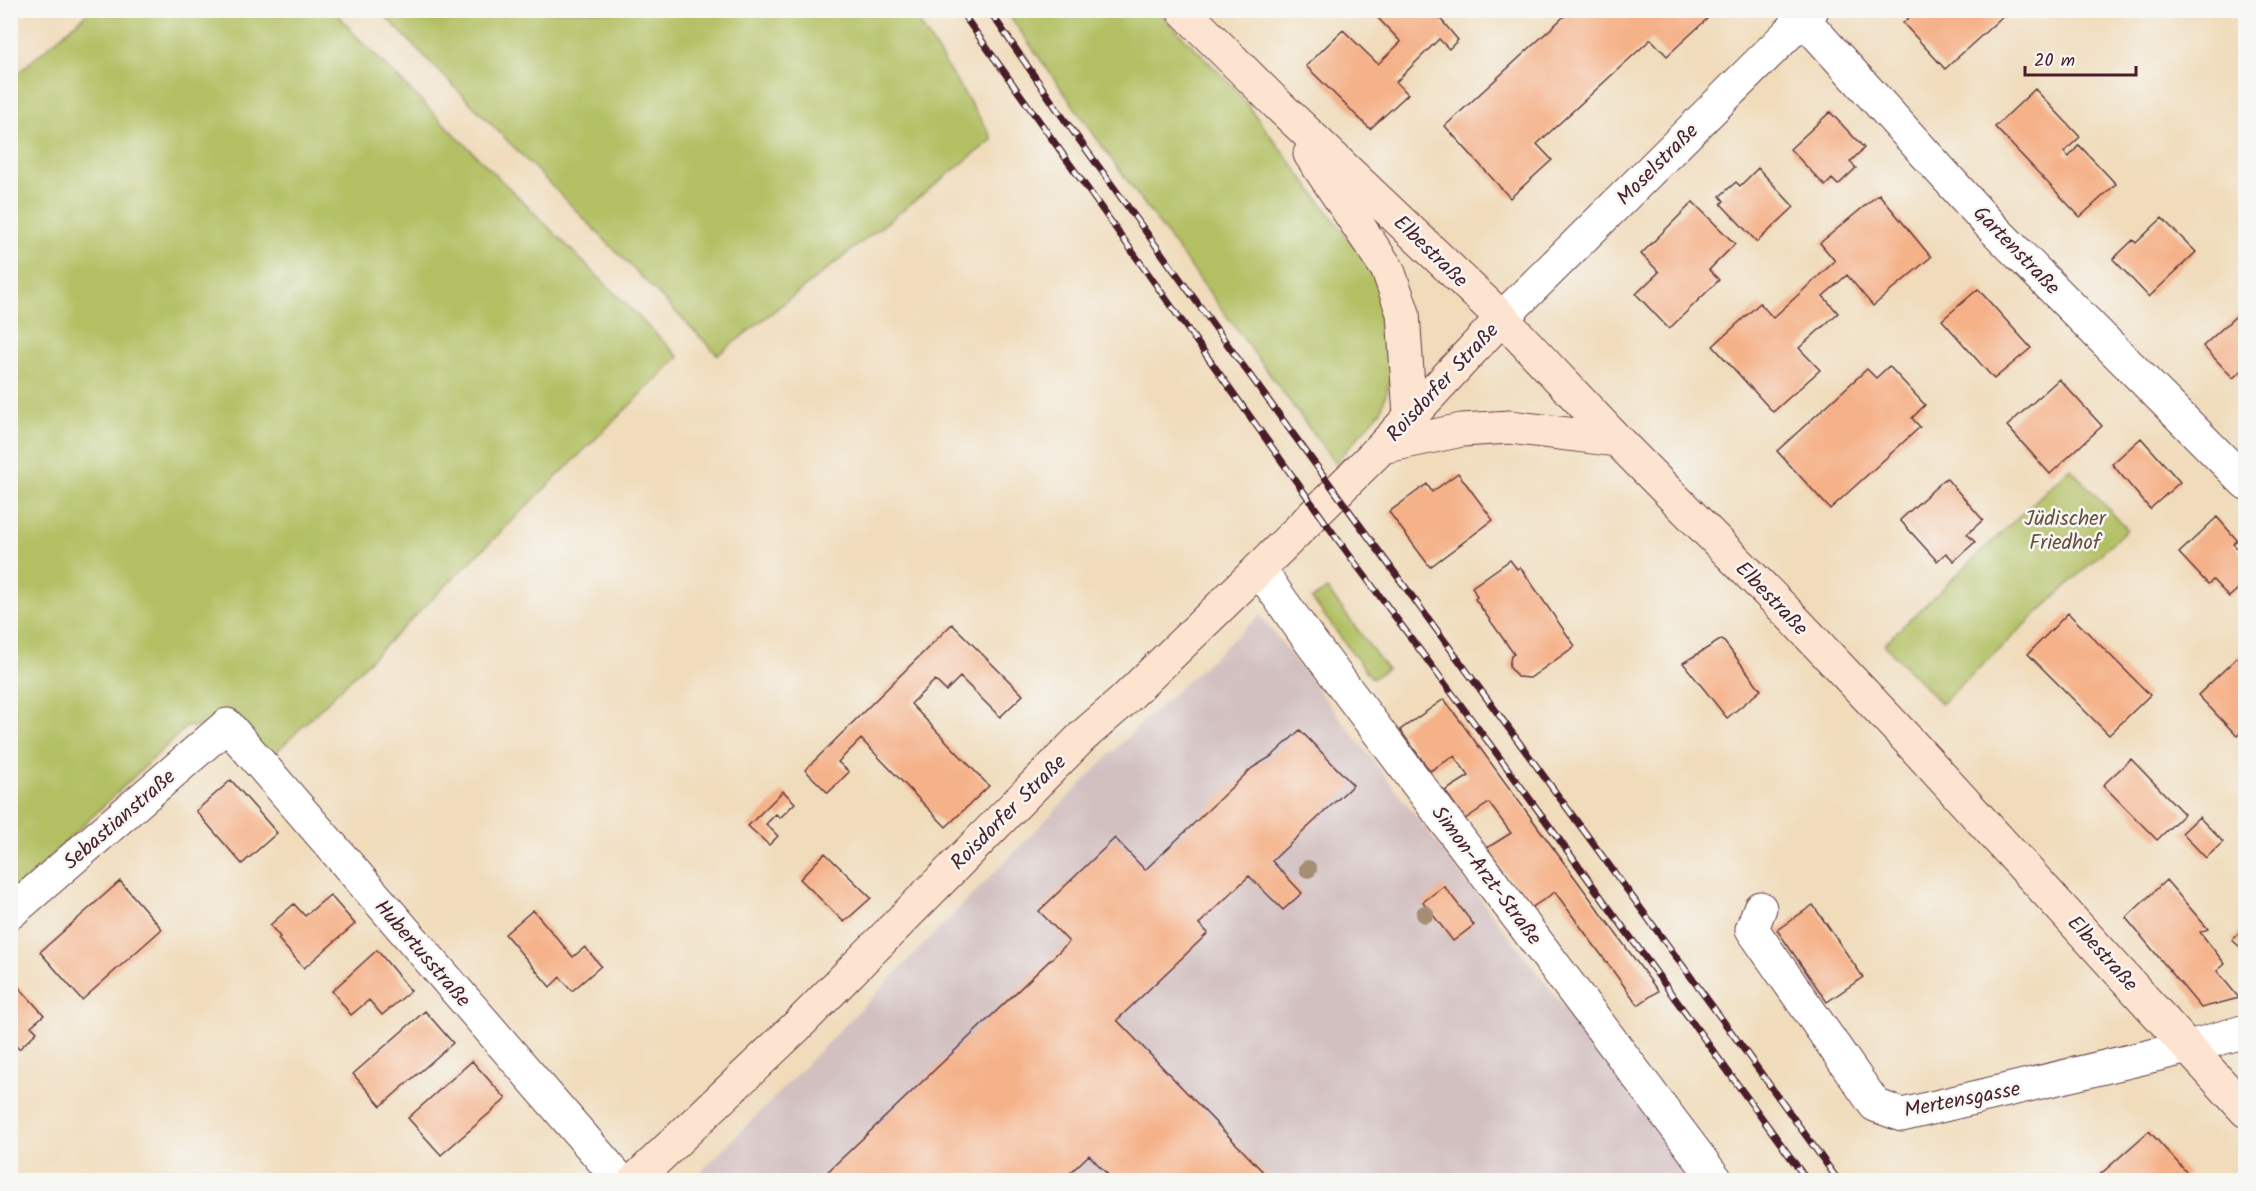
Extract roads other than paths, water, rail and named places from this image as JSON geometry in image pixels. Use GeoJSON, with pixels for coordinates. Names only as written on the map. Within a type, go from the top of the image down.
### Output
{"type":"FeatureCollection","features":[{"type":"Feature","properties":{"kind":"main road","name":"Elbestraße"},"geometry":{"type":"LineString","coordinates":[[1183,10],[1277,104],[1502,318],[1617,440],[1790,615],[1909,741],[2246,1111]]}},
{"type":"Feature","properties":{"kind":"main road","name":"Elbestraße"},"geometry":{"type":"LineString","coordinates":[[1277,104],[1388,270],[1403,313],[1410,416]]}},
{"type":"Feature","properties":{"kind":"main road","name":"Roisdorfer Straße"},"geometry":{"type":"LineString","coordinates":[[635,1180],[798,1026],[1084,735],[1121,703],[1382,447],[1502,318]]}},
{"type":"Feature","properties":{"kind":"main road","name":"Roisdorfer Straße"},"geometry":{"type":"LineString","coordinates":[[1382,447],[1462,430],[1510,427],[1617,440]]}},
{"type":"Feature","properties":{"kind":"street","name":"Moselstraße"},"geometry":{"type":"LineString","coordinates":[[1502,318],[1803,14]]}},
{"type":"Feature","properties":{"kind":"street","name":"Gartenstraße"},"geometry":{"type":"LineString","coordinates":[[1803,14],[1989,224],[2246,483]]}},
{"type":"Feature","properties":{"kind":"street","name":"Simon-Arzt-Straße"},"geometry":{"type":"LineString","coordinates":[[1259,569],[1310,641],[1716,1180]]}},
{"type":"Feature","properties":{"kind":"street","name":"Sebastianstraße"},"geometry":{"type":"LineString","coordinates":[[10,913],[227,725]]}},
{"type":"Feature","properties":{"kind":"street","name":"Hubertusstraße"},"geometry":{"type":"LineString","coordinates":[[227,725],[620,1180]]}},
{"type":"Feature","properties":{"kind":"street","name":"Mertensgasse"},"geometry":{"type":"LineString","coordinates":[[1760,908],[1752,929],[1875,1105],[1902,1115],[2189,1047],[2246,1031]]}},
{"type":"Feature","properties":{"kind":"railway"},"geometry":{"type":"LineString","coordinates":[[960,10],[1338,540],[1489,743],[1807,1180]]}},
{"type":"Feature","properties":{"kind":"railway"},"geometry":{"type":"LineString","coordinates":[[989,10],[1059,112],[1241,363],[1838,1180]]}},
{"type":"Feature","properties":{"kind":"park label","name":"Jüdischer Friedhof"},"geometry":{"type":"Point","coordinates":[2065,530]}}]}
